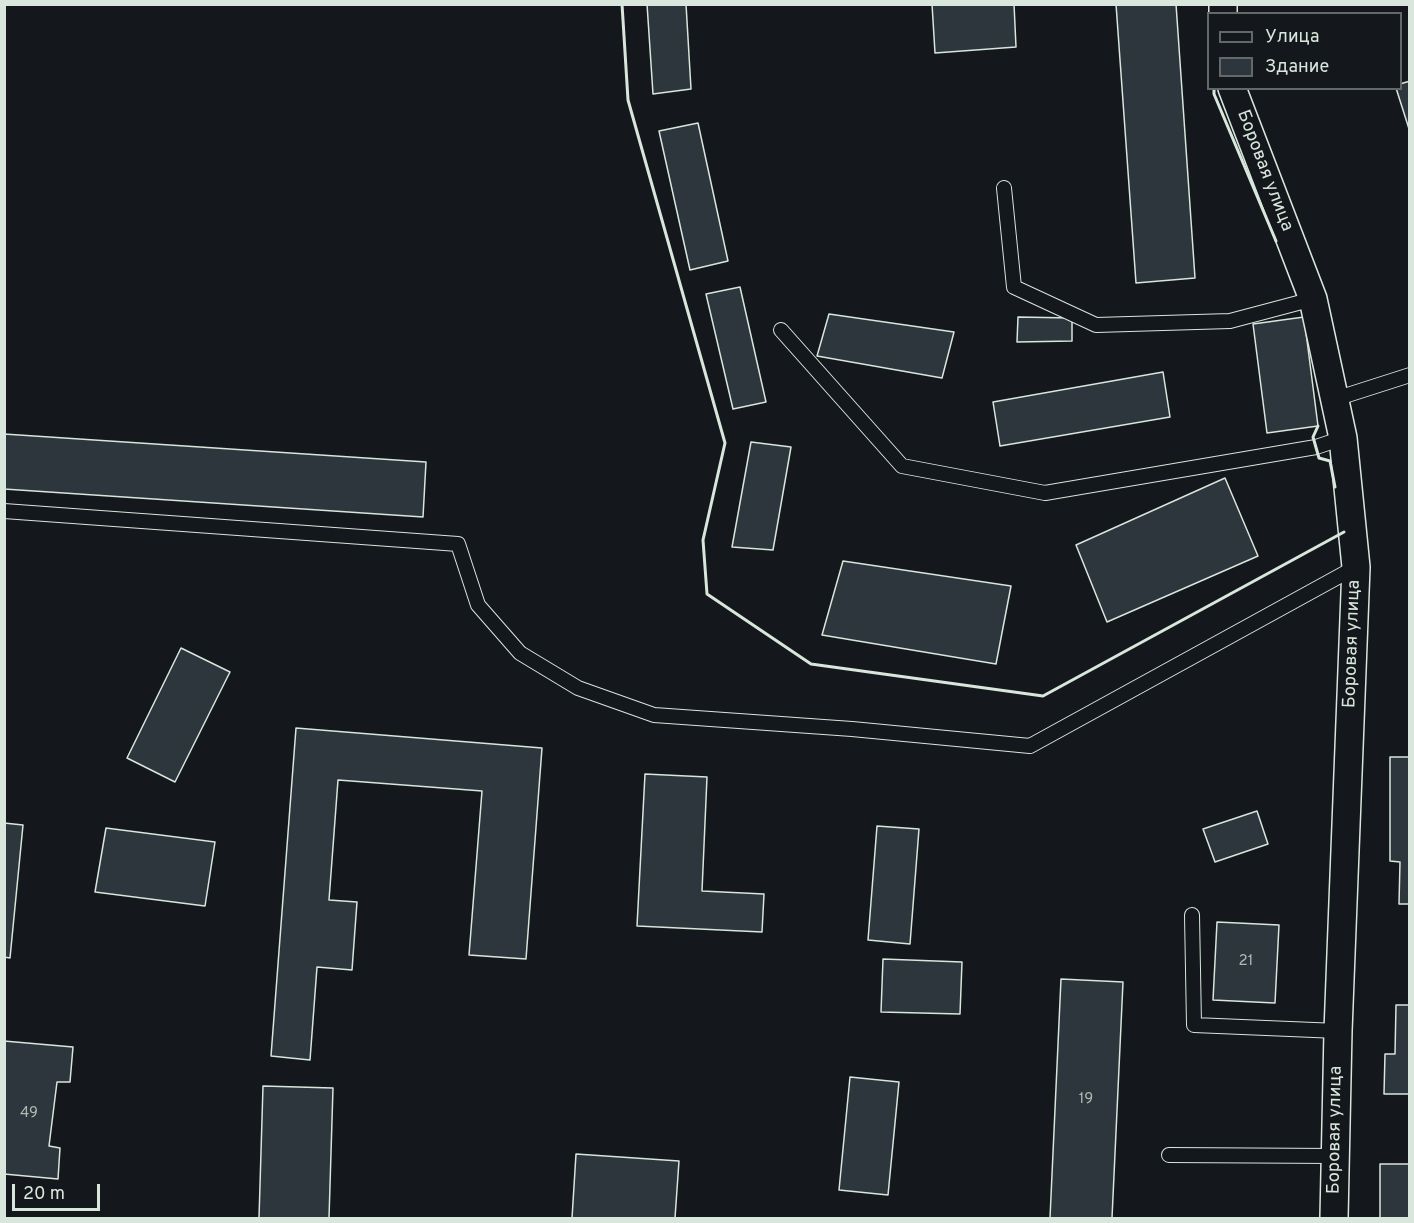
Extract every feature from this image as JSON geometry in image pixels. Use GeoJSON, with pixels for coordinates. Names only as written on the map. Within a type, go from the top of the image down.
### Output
{"type":"FeatureCollection","features":[{"type":"Feature","properties":{"kind":"street","name":"Боровая улица"},"geometry":{"type":"LineString","coordinates":[[1233,90],[1312,299],[1343,438],[1356,567],[1338,1031],[1334,1218]]}},
{"type":"Feature","properties":{"kind":"lane"},"geometry":{"type":"LineString","coordinates":[[1004,188],[1014,287],[1096,325],[1230,321],[1312,299]]}},
{"type":"Feature","properties":{"kind":"lane"},"geometry":{"type":"LineString","coordinates":[[781,330],[902,466],[1045,493],[1316,447],[1343,438]]}},
{"type":"Feature","properties":{"kind":"lane"},"geometry":{"type":"LineString","coordinates":[[1335,399],[1410,375]]}},
{"type":"Feature","properties":{"kind":"lane"},"geometry":{"type":"LineString","coordinates":[[4,512],[458,544],[478,605],[520,653],[578,688],[654,715],[852,729],[1030,746],[1356,567]]}},
{"type":"Feature","properties":{"kind":"lane"},"geometry":{"type":"LineString","coordinates":[[1192,915],[1194,1025],[1338,1031]]}},
{"type":"Feature","properties":{"kind":"lane"},"geometry":{"type":"LineString","coordinates":[[1169,1155],[1334,1156]]}},
{"type":"Feature","properties":{"kind":"building"},"geometry":{"type":"Polygon","coordinates":[[[647,4],[686,4],[691,89],[653,94],[647,4]]]}},
{"type":"Feature","properties":{"kind":"building"},"geometry":{"type":"Polygon","coordinates":[[[932,4],[1014,4],[1016,47],[935,53],[932,4]]]}},
{"type":"Feature","properties":{"kind":"building"},"geometry":{"type":"Polygon","coordinates":[[[1116,4],[1176,4],[1195,278],[1136,283],[1116,4]]]}},
{"type":"Feature","properties":{"kind":"building"},"geometry":{"type":"Polygon","coordinates":[[[1410,81],[1410,132],[1397,90],[1402,90],[1402,83],[1410,81]]]}},
{"type":"Feature","properties":{"kind":"building"},"geometry":{"type":"Polygon","coordinates":[[[698,123],[728,261],[690,270],[659,131],[698,123]]]}},
{"type":"Feature","properties":{"kind":"building"},"geometry":{"type":"Polygon","coordinates":[[[740,287],[766,402],[733,409],[706,294],[740,287]]]}},
{"type":"Feature","properties":{"kind":"building"},"geometry":{"type":"Polygon","coordinates":[[[829,314],[954,332],[942,378],[817,356],[829,314]]]}},
{"type":"Feature","properties":{"kind":"building"},"geometry":{"type":"Polygon","coordinates":[[[1018,317],[1072,318],[1072,341],[1017,342],[1018,317]]]}},
{"type":"Feature","properties":{"kind":"building"},"geometry":{"type":"Polygon","coordinates":[[[1304,317],[1318,426],[1267,433],[1253,324],[1304,317]]]}},
{"type":"Feature","properties":{"kind":"building"},"geometry":{"type":"Polygon","coordinates":[[[1163,372],[1170,417],[1000,446],[993,402],[1163,372]]]}},
{"type":"Feature","properties":{"kind":"building"},"geometry":{"type":"Polygon","coordinates":[[[4,434],[426,462],[423,517],[4,489],[4,434]]]}},
{"type":"Feature","properties":{"kind":"building"},"geometry":{"type":"Polygon","coordinates":[[[751,442],[791,447],[773,550],[732,547],[751,442]]]}},
{"type":"Feature","properties":{"kind":"building"},"geometry":{"type":"Polygon","coordinates":[[[1225,478],[1258,556],[1107,622],[1076,545],[1225,478]]]}},
{"type":"Feature","properties":{"kind":"building"},"geometry":{"type":"Polygon","coordinates":[[[843,561],[1011,586],[996,664],[822,635],[843,561]]]}},
{"type":"Feature","properties":{"kind":"building"},"geometry":{"type":"Polygon","coordinates":[[[181,648],[230,672],[175,782],[127,758],[181,648]]]}},
{"type":"Feature","properties":{"kind":"building"},"geometry":{"type":"Polygon","coordinates":[[[296,728],[542,748],[526,959],[469,955],[482,791],[338,780],[329,900],[357,902],[352,970],[317,967],[310,1060],[271,1056],[296,728]]]}},
{"type":"Feature","properties":{"kind":"building"},"geometry":{"type":"Polygon","coordinates":[[[1390,757],[1410,757],[1410,904],[1399,904],[1400,862],[1390,861],[1390,757]]]}},
{"type":"Feature","properties":{"kind":"building"},"geometry":{"type":"Polygon","coordinates":[[[645,774],[707,777],[702,891],[764,894],[762,932],[637,926],[645,774]]]}},
{"type":"Feature","properties":{"kind":"building"},"geometry":{"type":"Polygon","coordinates":[[[1257,811],[1268,844],[1215,862],[1203,829],[1257,811]]]}},
{"type":"Feature","properties":{"kind":"building"},"geometry":{"type":"Polygon","coordinates":[[[4,823],[23,825],[10,958],[4,957],[4,823]]]}},
{"type":"Feature","properties":{"kind":"building"},"geometry":{"type":"Polygon","coordinates":[[[877,826],[919,829],[910,944],[868,940],[877,826]]]}},
{"type":"Feature","properties":{"kind":"building"},"geometry":{"type":"Polygon","coordinates":[[[106,828],[215,842],[205,906],[95,892],[106,828]]]}},
{"type":"Feature","properties":{"kind":"building"},"geometry":{"type":"Polygon","coordinates":[[[1217,922],[1279,925],[1275,1003],[1213,1000],[1217,922]]]}},
{"type":"Feature","properties":{"kind":"building"},"geometry":{"type":"Polygon","coordinates":[[[883,959],[962,962],[960,1014],[881,1012],[883,959]]]}},
{"type":"Feature","properties":{"kind":"building"},"geometry":{"type":"Polygon","coordinates":[[[1061,979],[1123,982],[1112,1218],[1050,1218],[1061,979]]]}},
{"type":"Feature","properties":{"kind":"building"},"geometry":{"type":"Polygon","coordinates":[[[1396,1005],[1410,1005],[1410,1094],[1384,1094],[1385,1054],[1395,1054],[1396,1005]]]}},
{"type":"Feature","properties":{"kind":"building"},"geometry":{"type":"Polygon","coordinates":[[[4,1041],[73,1047],[70,1082],[57,1082],[49,1146],[60,1148],[58,1179],[4,1174],[4,1041]]]}},
{"type":"Feature","properties":{"kind":"building"},"geometry":{"type":"Polygon","coordinates":[[[850,1077],[899,1082],[888,1195],[839,1190],[850,1077]]]}},
{"type":"Feature","properties":{"kind":"building"},"geometry":{"type":"Polygon","coordinates":[[[263,1086],[333,1088],[329,1218],[259,1218],[263,1086]]]}},
{"type":"Feature","properties":{"kind":"building"},"geometry":{"type":"Polygon","coordinates":[[[576,1154],[679,1161],[675,1218],[572,1218],[576,1154]]]}},
{"type":"Feature","properties":{"kind":"building"},"geometry":{"type":"Polygon","coordinates":[[[1380,1164],[1410,1164],[1410,1218],[1380,1218],[1380,1164]]]}},
{"type":"Feature","properties":{"kind":"wall"},"geometry":{"type":"LineString","coordinates":[[622,4],[628,100],[725,443],[703,540],[707,594],[811,664],[1043,696],[1344,532]]}},
{"type":"Feature","properties":{"kind":"wall"},"geometry":{"type":"LineString","coordinates":[[1214,90],[1276,241]]}},
{"type":"Feature","properties":{"kind":"wall"},"geometry":{"type":"LineString","coordinates":[[1318,426],[1313,437],[1319,458],[1330,461],[1335,487]]}}]}
